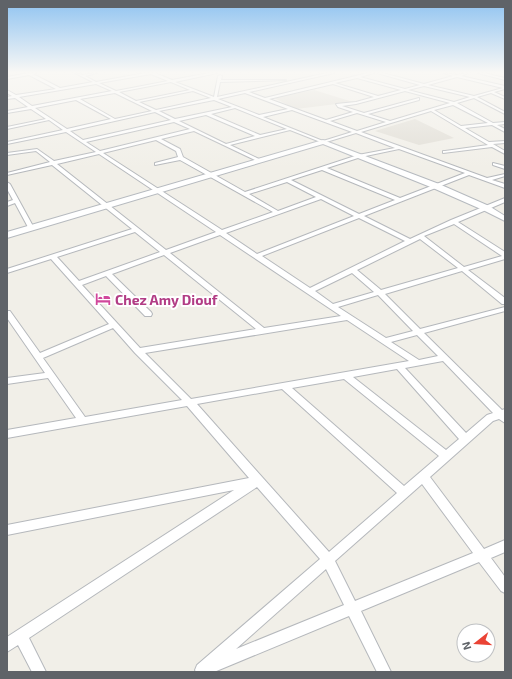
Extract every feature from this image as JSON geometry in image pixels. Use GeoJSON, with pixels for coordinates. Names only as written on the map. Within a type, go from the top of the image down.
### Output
{"type":"FeatureCollection","features":[{"type":"Feature","properties":{"kind":"main road"},"geometry":{"type":"LineString","coordinates":[[7,235],[323,142],[436,186],[486,208],[505,219]]}},
{"type":"Feature","properties":{"kind":"street"},"geometry":{"type":"LineString","coordinates":[[28,105],[418,363]]}},
{"type":"Feature","properties":{"kind":"street"},"geometry":{"type":"LineString","coordinates":[[7,112],[45,105]]}},
{"type":"Feature","properties":{"kind":"street"},"geometry":{"type":"LineString","coordinates":[[87,105],[115,120]]}},
{"type":"Feature","properties":{"kind":"street"},"geometry":{"type":"LineString","coordinates":[[141,105],[259,161]]}},
{"type":"Feature","properties":{"kind":"street"},"geometry":{"type":"LineString","coordinates":[[7,143],[190,105]]}},
{"type":"Feature","properties":{"kind":"street"},"geometry":{"type":"LineString","coordinates":[[230,105],[323,142],[448,105]]}},
{"type":"Feature","properties":{"kind":"street"},"geometry":{"type":"LineString","coordinates":[[281,105],[505,186]]}},
{"type":"Feature","properties":{"kind":"street"},"geometry":{"type":"LineString","coordinates":[[340,105],[337,105],[389,122]]}},
{"type":"Feature","properties":{"kind":"street"},"geometry":{"type":"LineString","coordinates":[[364,114],[398,105]]}},
{"type":"Feature","properties":{"kind":"street"},"geometry":{"type":"LineString","coordinates":[[456,105],[505,131]]}},
{"type":"Feature","properties":{"kind":"street"},"geometry":{"type":"LineString","coordinates":[[489,105],[505,113]]}},
{"type":"Feature","properties":{"kind":"street"},"geometry":{"type":"LineString","coordinates":[[83,141],[235,107]]}},
{"type":"Feature","properties":{"kind":"street"},"geometry":{"type":"LineString","coordinates":[[260,116],[291,108]]}},
{"type":"Feature","properties":{"kind":"street"},"geometry":{"type":"LineString","coordinates":[[432,110],[505,153]]}},
{"type":"Feature","properties":{"kind":"street"},"geometry":{"type":"LineString","coordinates":[[325,121],[358,112]]}},
{"type":"Feature","properties":{"kind":"street"},"geometry":{"type":"LineString","coordinates":[[206,113],[260,137]]}},
{"type":"Feature","properties":{"kind":"street"},"geometry":{"type":"LineString","coordinates":[[7,128],[50,119]]}},
{"type":"Feature","properties":{"kind":"street"},"geometry":{"type":"LineString","coordinates":[[461,127],[505,123]]}},
{"type":"Feature","properties":{"kind":"street"},"geometry":{"type":"LineString","coordinates":[[226,145],[290,129]]}},
{"type":"Feature","properties":{"kind":"street"},"geometry":{"type":"LineString","coordinates":[[7,174],[194,130]]}},
{"type":"Feature","properties":{"kind":"street"},"geometry":{"type":"LineString","coordinates":[[156,138],[178,150],[181,158],[276,212]]}},
{"type":"Feature","properties":{"kind":"street"},"geometry":{"type":"LineString","coordinates":[[445,152],[505,142]]}},
{"type":"Feature","properties":{"kind":"street"},"geometry":{"type":"LineString","coordinates":[[244,194],[360,156],[399,148]]}},
{"type":"Feature","properties":{"kind":"street"},"geometry":{"type":"LineString","coordinates":[[7,154],[37,150],[105,206],[263,331]]}},
{"type":"Feature","properties":{"kind":"street"},"geometry":{"type":"LineString","coordinates":[[157,164],[181,158]]}},
{"type":"Feature","properties":{"kind":"street"},"geometry":{"type":"LineString","coordinates":[[322,168],[398,200]]}},
{"type":"Feature","properties":{"kind":"street"},"geometry":{"type":"LineString","coordinates":[[257,256],[469,173]]}},
{"type":"Feature","properties":{"kind":"street"},"geometry":{"type":"LineString","coordinates":[[487,179],[505,175]]}},
{"type":"Feature","properties":{"kind":"street"},"geometry":{"type":"LineString","coordinates":[[288,180],[409,241]]}},
{"type":"Feature","properties":{"kind":"street"},"geometry":{"type":"LineString","coordinates":[[7,184],[31,228]]}},
{"type":"Feature","properties":{"kind":"street"},"geometry":{"type":"LineString","coordinates":[[78,284],[321,197]]}},
{"type":"Feature","properties":{"kind":"street"},"geometry":{"type":"LineString","coordinates":[[310,291],[409,241],[505,200]]}},
{"type":"Feature","properties":{"kind":"street"},"geometry":{"type":"LineString","coordinates":[[7,204],[16,201]]}},
{"type":"Feature","properties":{"kind":"street"},"geometry":{"type":"LineString","coordinates":[[453,221],[505,256]]}},
{"type":"Feature","properties":{"kind":"street"},"geometry":{"type":"LineString","coordinates":[[7,271],[135,230]]}},
{"type":"Feature","properties":{"kind":"street"},"geometry":{"type":"LineString","coordinates":[[420,236],[505,302]]}},
{"type":"Feature","properties":{"kind":"street"},"geometry":{"type":"LineString","coordinates":[[52,256],[138,351],[189,402],[328,560],[384,672]]}},
{"type":"Feature","properties":{"kind":"street"},"geometry":{"type":"LineString","coordinates":[[333,306],[505,256]]}},
{"type":"Feature","properties":{"kind":"street"},"geometry":{"type":"LineString","coordinates":[[353,270],[380,293],[503,416]]}},
{"type":"Feature","properties":{"kind":"street"},"geometry":{"type":"LineString","coordinates":[[107,273],[148,314]]}},
{"type":"Feature","properties":{"kind":"street"},"geometry":{"type":"LineString","coordinates":[[384,341],[505,309]]}},
{"type":"Feature","properties":{"kind":"street"},"geometry":{"type":"LineString","coordinates":[[7,313],[83,421]]}},
{"type":"Feature","properties":{"kind":"street"},"geometry":{"type":"LineString","coordinates":[[138,351],[350,317]]}},
{"type":"Feature","properties":{"kind":"street"},"geometry":{"type":"LineString","coordinates":[[38,357],[114,324]]}},
{"type":"Feature","properties":{"kind":"street"},"geometry":{"type":"LineString","coordinates":[[7,434],[445,358]]}},
{"type":"Feature","properties":{"kind":"street"},"geometry":{"type":"LineString","coordinates":[[399,366],[465,439]]}},
{"type":"Feature","properties":{"kind":"street"},"geometry":{"type":"LineString","coordinates":[[7,381],[50,375]]}},
{"type":"Feature","properties":{"kind":"street"},"geometry":{"type":"LineString","coordinates":[[345,375],[446,456]]}},
{"type":"Feature","properties":{"kind":"street"},"geometry":{"type":"LineString","coordinates":[[284,386],[404,493]]}},
{"type":"Feature","properties":{"kind":"street"},"geometry":{"type":"LineString","coordinates":[[201,671],[465,439],[490,418],[503,416]]}},
{"type":"Feature","properties":{"kind":"street"},"geometry":{"type":"LineString","coordinates":[[423,476],[505,587]]}},
{"type":"Feature","properties":{"kind":"street"},"geometry":{"type":"LineString","coordinates":[[7,530],[257,481]]}},
{"type":"Feature","properties":{"kind":"street"},"geometry":{"type":"LineString","coordinates":[[7,645],[257,481]]}},
{"type":"Feature","properties":{"kind":"street"},"geometry":{"type":"LineString","coordinates":[[201,671],[505,546]]}},
{"type":"Feature","properties":{"kind":"street"},"geometry":{"type":"LineString","coordinates":[[21,636],[39,672]]}},
{"type":"Feature","properties":{"kind":"shaded area"},"geometry":{"type":"Polygon","coordinates":[[[287,105],[331,105],[296,109],[287,105]]]}},
{"type":"Feature","properties":{"kind":"shaded area"},"geometry":{"type":"Polygon","coordinates":[[[415,119],[454,138],[419,145],[375,131],[415,119]]]}},
{"type":"Feature","properties":{"kind":"place","name":"Chez Amy Diouf"},"geometry":{"type":"Point","coordinates":[103,299]}}]}
